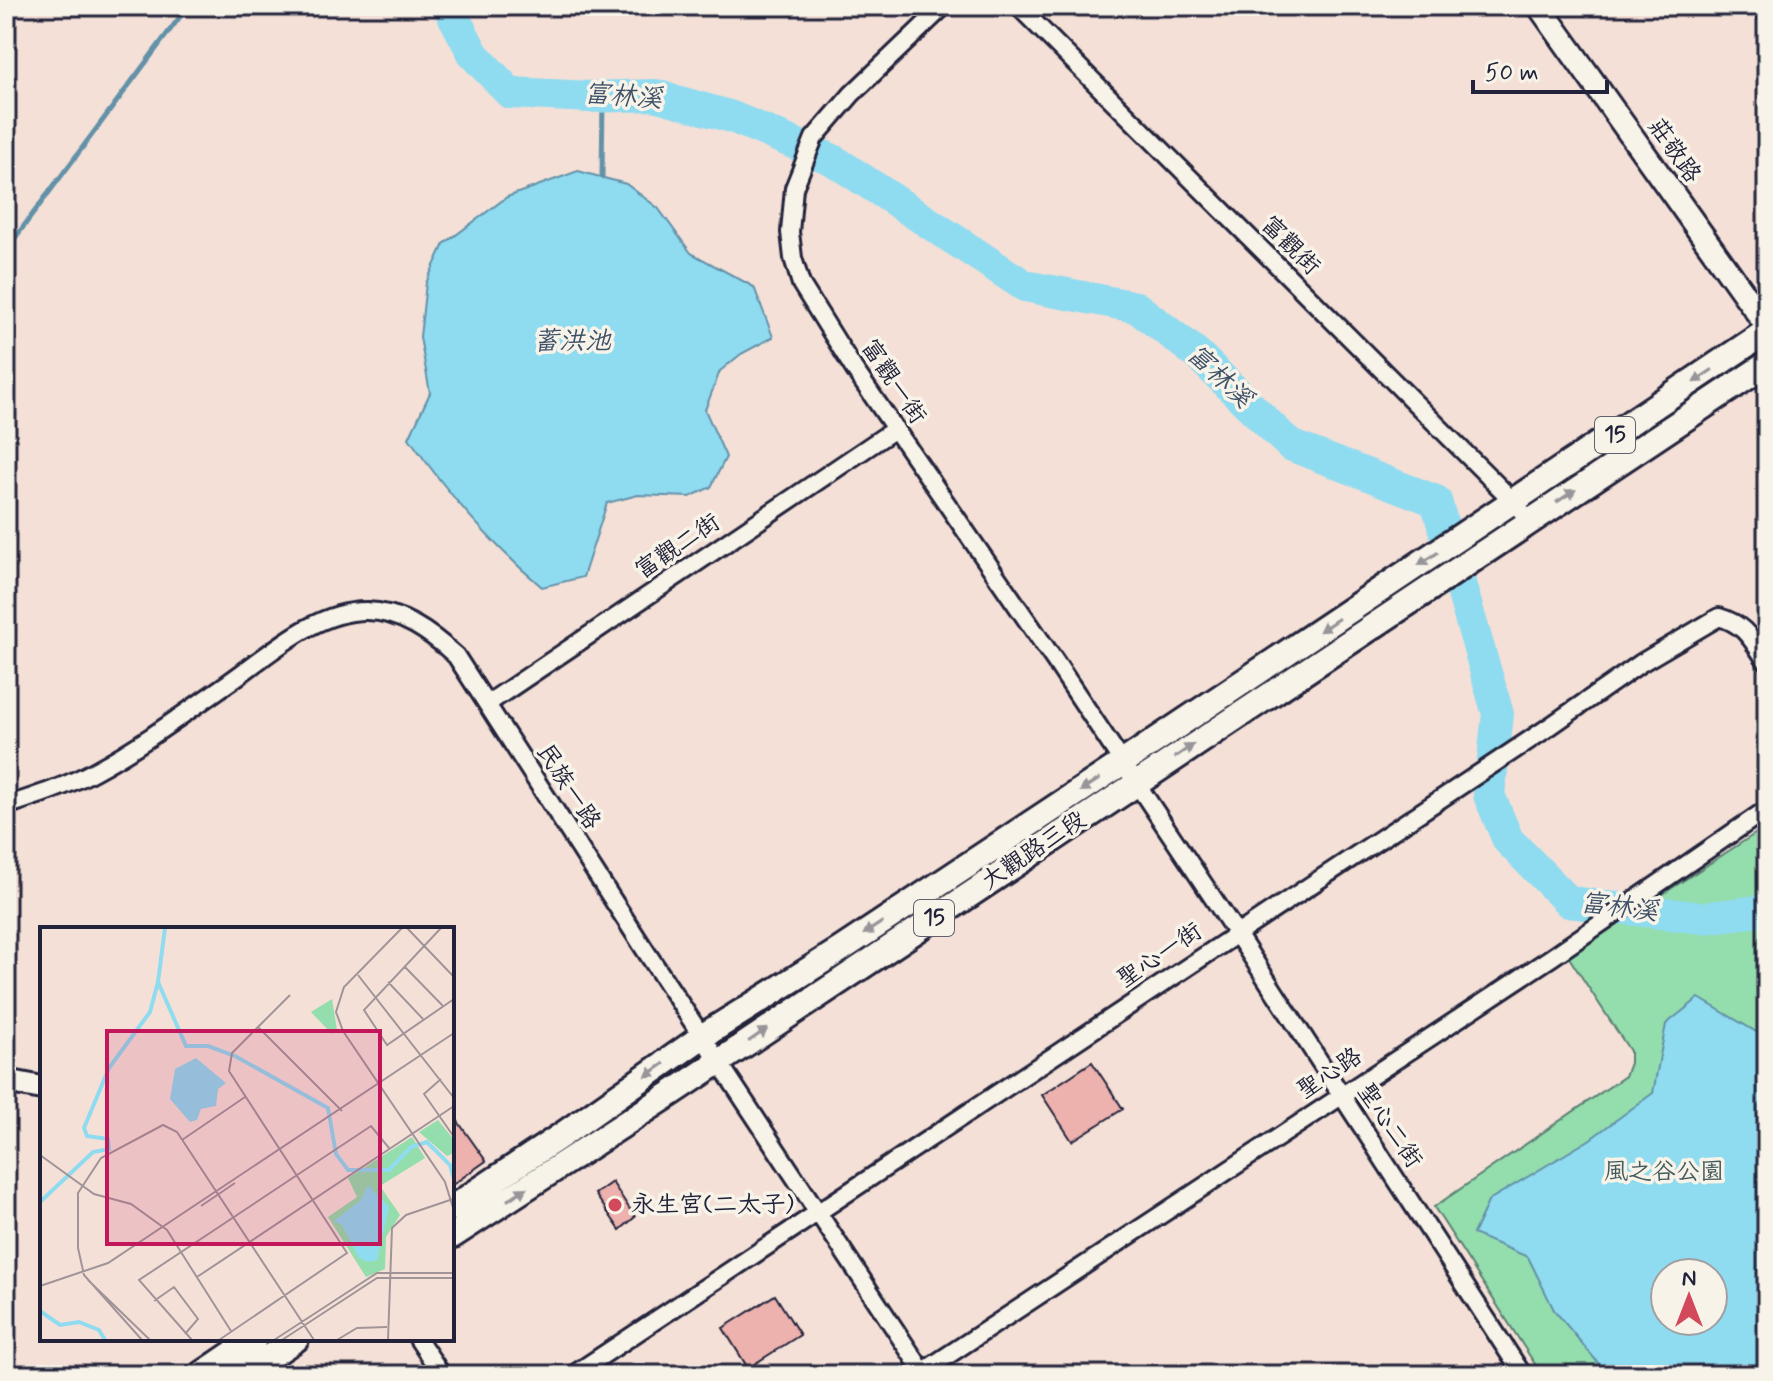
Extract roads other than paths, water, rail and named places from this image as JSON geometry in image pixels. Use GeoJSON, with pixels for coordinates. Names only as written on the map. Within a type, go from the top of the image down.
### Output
{"type":"FeatureCollection","features":[{"type":"Feature","properties":{"kind":"main road","name":"15"},"geometry":{"type":"LineString","coordinates":[[1470,546],[1513,501],[1744,349],[1767,329]]}},
{"type":"Feature","properties":{"kind":"main road","name":"15"},"geometry":{"type":"LineString","coordinates":[[1470,546],[1529,520],[1767,364]]}},
{"type":"Feature","properties":{"kind":"main road","name":"大觀路三段"},"geometry":{"type":"LineString","coordinates":[[454,1235],[720,1060],[1130,773],[1394,582],[1470,546]]}},
{"type":"Feature","properties":{"kind":"main road","name":"大觀路三段"},"geometry":{"type":"LineString","coordinates":[[454,1207],[703,1036],[1414,598],[1470,546]]}},
{"type":"Feature","properties":{"kind":"main road"},"geometry":{"type":"LineString","coordinates":[[201,1375],[251,1341]]}},
{"type":"Feature","properties":{"kind":"main road"},"geometry":{"type":"LineString","coordinates":[[242,1375],[293,1341]]}},
{"type":"Feature","properties":{"kind":"street","name":"富觀一街"},"geometry":{"type":"LineString","coordinates":[[944,6],[852,94],[814,138],[794,188],[790,232],[793,258],[801,284],[895,429],[1130,773]]}},
{"type":"Feature","properties":{"kind":"street","name":"富觀街"},"geometry":{"type":"LineString","coordinates":[[1018,6],[1529,520]]}},
{"type":"Feature","properties":{"kind":"street","name":"莊敬路"},"geometry":{"type":"LineString","coordinates":[[1539,6],[1767,329]]}},
{"type":"Feature","properties":{"kind":"street"},"geometry":{"type":"LineString","coordinates":[[1761,6],[1767,15]]}},
{"type":"Feature","properties":{"kind":"street","name":"富觀二街"},"geometry":{"type":"LineString","coordinates":[[487,704],[895,429]]}},
{"type":"Feature","properties":{"kind":"street","name":"民族一路"},"geometry":{"type":"LineString","coordinates":[[6,806],[95,771],[309,626],[342,614],[365,611],[390,614],[433,635],[456,656],[922,1374]]}},
{"type":"Feature","properties":{"kind":"street","name":"聖心一街"},"geometry":{"type":"LineString","coordinates":[[573,1375],[1641,663],[1719,617],[1737,622],[1767,662]]}},
{"type":"Feature","properties":{"kind":"street","name":"聖心二街"},"geometry":{"type":"LineString","coordinates":[[1130,773],[1523,1375]]}},
{"type":"Feature","properties":{"kind":"street","name":"聖心路"},"geometry":{"type":"LineString","coordinates":[[922,1374],[1580,938],[1767,809]]}},
{"type":"Feature","properties":{"kind":"street"},"geometry":{"type":"LineString","coordinates":[[6,1081],[40,1088]]}},
{"type":"Feature","properties":{"kind":"street"},"geometry":{"type":"LineString","coordinates":[[419,1341],[442,1375]]}},
{"type":"Feature","properties":{"kind":"water","name":"蓄洪池"},"geometry":{"type":"Polygon","coordinates":[[[578,171],[626,184],[658,208],[691,253],[754,287],[773,337],[741,354],[720,371],[705,410],[726,457],[711,487],[690,497],[638,495],[607,503],[583,577],[542,587],[470,517],[409,438],[430,393],[420,337],[426,283],[444,244],[507,197],[578,171]]]}},
{"type":"Feature","properties":{"kind":"water"},"geometry":{"type":"Polygon","coordinates":[[[1699,998],[1758,1033],[1767,1061],[1767,1375],[1601,1375],[1599,1364],[1554,1310],[1528,1257],[1473,1234],[1489,1200],[1589,1140],[1653,1093],[1666,1024],[1699,998]]]}},
{"type":"Feature","properties":{"kind":"waterway"},"geometry":{"type":"LineString","coordinates":[[6,250],[188,6]]}},
{"type":"Feature","properties":{"kind":"waterway","name":"富林溪"},"geometry":{"type":"LineString","coordinates":[[448,6],[474,55],[510,93],[590,97],[655,95],[732,117],[833,160],[1025,286],[1136,307],[1196,353],[1290,445],[1436,501],[1498,714],[1489,795],[1508,840],[1569,902],[1703,918],[1767,910]]}},
{"type":"Feature","properties":{"kind":"waterway"},"geometry":{"type":"LineString","coordinates":[[602,177],[603,97]]}},
{"type":"Feature","properties":{"kind":"waterway"},"geometry":{"type":"LineString","coordinates":[[6,726],[9,762],[6,763]]}},
{"type":"Feature","properties":{"kind":"place","name":"永生宮(二太子)"},"geometry":{"type":"Point","coordinates":[615,1205]}},
{"type":"Feature","properties":{"kind":"park label","name":"風之谷公園"},"geometry":{"type":"Point","coordinates":[1664,1172]}}]}
